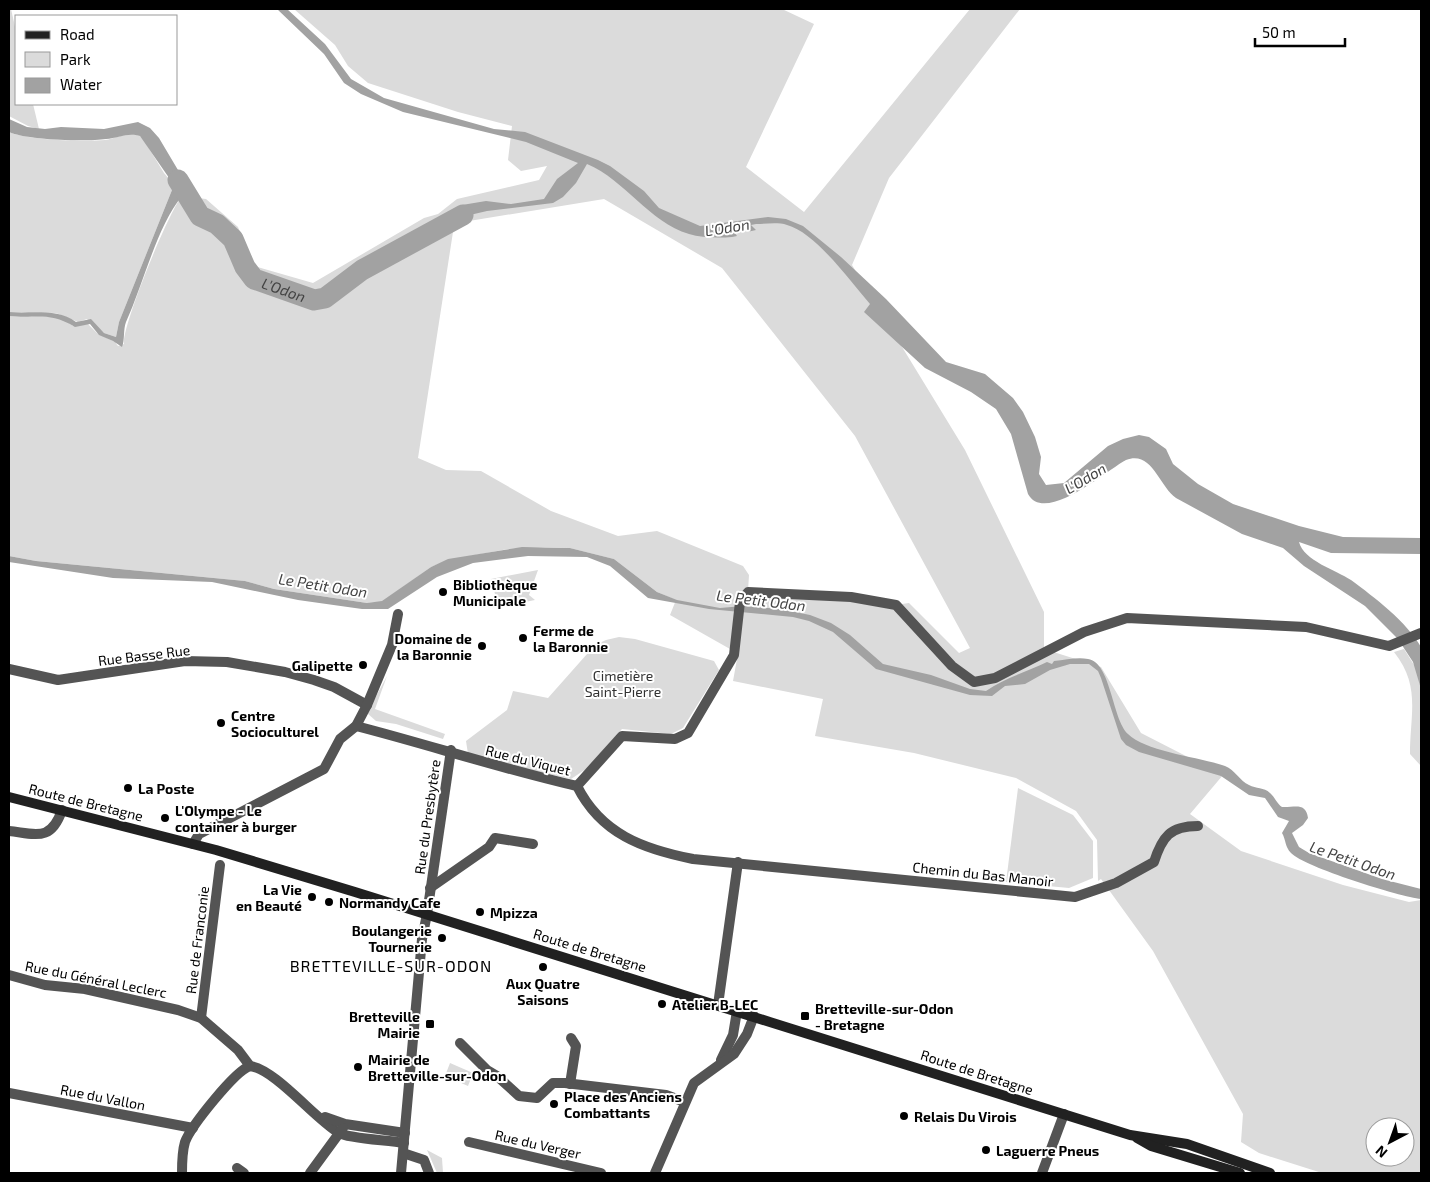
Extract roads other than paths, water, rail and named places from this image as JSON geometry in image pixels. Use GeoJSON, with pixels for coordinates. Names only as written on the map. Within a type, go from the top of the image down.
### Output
{"type":"FeatureCollection","features":[{"type":"Feature","properties":{"kind":"main road","name":"Route de Bretagne"},"geometry":{"type":"LineString","coordinates":[[9,797],[193,844],[426,914],[1130,1135],[1187,1144],[1270,1173]]}},
{"type":"Feature","properties":{"kind":"main road","name":"Route de Bretagne"},"geometry":{"type":"LineString","coordinates":[[1130,1135],[1151,1146],[1240,1173]]}},
{"type":"Feature","properties":{"kind":"street"},"geometry":{"type":"LineString","coordinates":[[577,786],[622,736],[676,739],[688,733],[734,655],[740,602],[748,592],[852,597],[896,605],[952,666],[974,682],[994,678],[1084,632],[1127,618],[1306,627],[1390,646],[1399,644],[1417,635]]}},
{"type":"Feature","properties":{"kind":"street"},"geometry":{"type":"LineString","coordinates":[[193,844],[199,834],[324,769],[340,739],[356,726],[367,705],[392,645],[398,614]]}},
{"type":"Feature","properties":{"kind":"street","name":"Rue Basse Rue"},"geometry":{"type":"LineString","coordinates":[[9,669],[58,680],[184,661],[227,662],[285,672],[314,680],[334,687],[367,705]]}},
{"type":"Feature","properties":{"kind":"street","name":"Rue du Viquet"},"geometry":{"type":"LineString","coordinates":[[356,726],[451,750],[470,759],[501,768],[577,786],[588,807],[601,820],[621,835],[676,856],[693,860],[738,862]]}},
{"type":"Feature","properties":{"kind":"street","name":"Rue du Presbytère"},"geometry":{"type":"LineString","coordinates":[[401,1173],[422,939],[451,750]]}},
{"type":"Feature","properties":{"kind":"street"},"geometry":{"type":"LineString","coordinates":[[9,831],[43,835],[49,832],[59,820],[62,810]]}},
{"type":"Feature","properties":{"kind":"street","name":"Chemin du Bas Manoir"},"geometry":{"type":"LineString","coordinates":[[738,862],[1075,897],[1116,883],[1154,862],[1160,844],[1170,832],[1184,826],[1198,826]]}},
{"type":"Feature","properties":{"kind":"street"},"geometry":{"type":"LineString","coordinates":[[430,888],[489,847],[495,838],[533,844]]}},
{"type":"Feature","properties":{"kind":"street"},"geometry":{"type":"LineString","coordinates":[[718,1005],[738,862]]}},
{"type":"Feature","properties":{"kind":"street","name":"Rue de Franconie"},"geometry":{"type":"LineString","coordinates":[[201,1018],[220,865]]}},
{"type":"Feature","properties":{"kind":"street","name":"Rue du Général Leclerc"},"geometry":{"type":"LineString","coordinates":[[9,975],[45,985],[120,996],[178,1010],[201,1018],[238,1050],[250,1066],[256,1067],[319,1116],[342,1129]]}},
{"type":"Feature","properties":{"kind":"street"},"geometry":{"type":"LineString","coordinates":[[716,1067],[730,1045],[737,1011]]}},
{"type":"Feature","properties":{"kind":"street"},"geometry":{"type":"LineString","coordinates":[[655,1173],[694,1083],[734,1054],[747,1034],[754,1016]]}},
{"type":"Feature","properties":{"kind":"street"},"geometry":{"type":"LineString","coordinates":[[570,1084],[576,1046],[572,1038]]}},
{"type":"Feature","properties":{"kind":"street"},"geometry":{"type":"LineString","coordinates":[[460,1043],[487,1070],[497,1076],[518,1096],[537,1098],[553,1083],[666,1095],[686,1102]]}},
{"type":"Feature","properties":{"kind":"street"},"geometry":{"type":"LineString","coordinates":[[182,1173],[185,1144],[193,1128],[232,1079],[242,1069],[250,1066]]}},
{"type":"Feature","properties":{"kind":"street","name":"Rue du Vallon"},"geometry":{"type":"LineString","coordinates":[[9,1093],[193,1128]]}},
{"type":"Feature","properties":{"kind":"street"},"geometry":{"type":"LineString","coordinates":[[1042,1173],[1064,1114]]}},
{"type":"Feature","properties":{"kind":"street"},"geometry":{"type":"LineString","coordinates":[[310,1173],[342,1129],[404,1143],[424,1160],[429,1173]]}},
{"type":"Feature","properties":{"kind":"street","name":"Rue du Verger"},"geometry":{"type":"LineString","coordinates":[[469,1142],[601,1173]]}},
{"type":"Feature","properties":{"kind":"water"},"geometry":{"type":"Polygon","coordinates":[[[277,9],[287,9],[325,44],[351,79],[384,98],[494,129],[525,132],[598,160],[610,166],[644,191],[659,208],[700,226],[768,217],[786,219],[803,226],[841,257],[886,299],[946,362],[985,374],[1013,398],[1023,412],[1035,437],[1041,457],[1039,474],[1046,485],[1064,483],[1108,446],[1123,439],[1139,435],[1149,437],[1166,449],[1173,464],[1198,484],[1233,504],[1299,526],[1343,537],[1421,538],[1421,554],[1331,553],[1299,542],[1307,555],[1351,580],[1380,602],[1407,628],[1422,650],[1421,689],[1413,662],[1398,639],[1365,606],[1304,566],[1283,548],[1242,534],[1176,498],[1170,493],[1149,464],[1142,460],[1135,458],[1126,460],[1061,500],[1048,503],[1036,502],[1028,494],[1011,434],[996,409],[971,392],[925,368],[864,312],[870,304],[821,247],[798,230],[780,224],[756,224],[751,225],[756,230],[747,232],[741,226],[731,228],[737,236],[732,237],[689,234],[662,220],[601,171],[587,164],[576,183],[563,197],[553,203],[487,211],[457,218],[347,278],[329,294],[317,300],[258,284],[241,274],[235,265],[227,237],[216,225],[193,213],[184,196],[182,196],[165,223],[158,239],[126,322],[122,347],[99,335],[90,324],[75,327],[50,317],[9,316],[9,312],[44,312],[61,315],[76,322],[91,319],[104,333],[116,337],[119,322],[174,185],[140,136],[127,135],[85,140],[56,140],[29,137],[9,132],[9,119],[27,127],[45,129],[61,127],[104,129],[138,122],[150,128],[159,138],[194,197],[192,203],[198,211],[217,217],[237,239],[239,264],[281,286],[316,295],[325,291],[347,272],[413,234],[448,217],[462,205],[486,201],[511,204],[544,199],[557,179],[578,163],[526,142],[403,112],[361,94],[344,83],[324,54],[277,9]]]}},
{"type":"Feature","properties":{"kind":"water"},"geometry":{"type":"Polygon","coordinates":[[[522,547],[570,548],[614,559],[657,592],[677,600],[720,608],[743,606],[780,609],[810,615],[831,623],[850,635],[883,664],[931,675],[970,689],[986,691],[993,686],[1047,662],[1052,664],[1054,661],[1076,658],[1096,662],[1107,680],[1123,727],[1136,740],[1160,750],[1225,766],[1246,783],[1268,791],[1282,807],[1302,807],[1305,809],[1308,818],[1303,825],[1292,833],[1299,847],[1309,853],[1382,879],[1421,889],[1421,899],[1353,880],[1299,859],[1289,851],[1282,833],[1289,821],[1278,817],[1265,798],[1249,795],[1221,776],[1139,752],[1126,745],[1121,739],[1098,671],[1089,664],[1070,664],[1050,670],[1025,684],[1005,686],[992,696],[970,695],[876,669],[833,632],[809,621],[793,617],[709,609],[648,598],[610,566],[587,557],[528,556],[473,563],[437,577],[388,609],[362,609],[298,600],[212,582],[113,578],[9,562],[9,556],[36,561],[245,581],[274,589],[367,603],[382,601],[431,567],[448,559],[522,547]]]}},
{"type":"Feature","properties":{"kind":"waterway","name":"L'Odon"},"geometry":{"type":"LineString","coordinates":[[178,180],[200,216],[217,224],[233,239],[245,267],[254,279],[314,300],[325,298],[362,270],[463,215]]}},
{"type":"Feature","properties":{"kind":"place","name":"Bibliothèque Municipale"},"geometry":{"type":"Point","coordinates":[443,592]}},
{"type":"Feature","properties":{"kind":"place","name":"Ferme de la Baronnie"},"geometry":{"type":"Point","coordinates":[523,638]}},
{"type":"Feature","properties":{"kind":"place","name":"Domaine de la Baronnie"},"geometry":{"type":"Point","coordinates":[482,646]}},
{"type":"Feature","properties":{"kind":"place","name":"Galipette"},"geometry":{"type":"Point","coordinates":[363,665]}},
{"type":"Feature","properties":{"kind":"place","name":"Centre Socioculturel"},"geometry":{"type":"Point","coordinates":[221,723]}},
{"type":"Feature","properties":{"kind":"place","name":"La Poste"},"geometry":{"type":"Point","coordinates":[128,788]}},
{"type":"Feature","properties":{"kind":"place","name":"L'Olympe - Le container à burger"},"geometry":{"type":"Point","coordinates":[165,818]}},
{"type":"Feature","properties":{"kind":"place","name":"La Vie en Beauté"},"geometry":{"type":"Point","coordinates":[312,897]}},
{"type":"Feature","properties":{"kind":"place","name":"Normandy Cafe"},"geometry":{"type":"Point","coordinates":[329,902]}},
{"type":"Feature","properties":{"kind":"place","name":"Mpizza"},"geometry":{"type":"Point","coordinates":[480,912]}},
{"type":"Feature","properties":{"kind":"place","name":"Boulangerie Tournerie"},"geometry":{"type":"Point","coordinates":[442,938]}},
{"type":"Feature","properties":{"kind":"place","name":"Aux Quatre Saisons"},"geometry":{"type":"Point","coordinates":[543,967]}},
{"type":"Feature","properties":{"kind":"place","name":"Atelier B-LEC"},"geometry":{"type":"Point","coordinates":[662,1004]}},
{"type":"Feature","properties":{"kind":"place","name":"Bretteville-sur-Odon - Bretagne"},"geometry":{"type":"Point","coordinates":[805,1016]}},
{"type":"Feature","properties":{"kind":"place","name":"Bretteville Mairie"},"geometry":{"type":"Point","coordinates":[430,1024]}},
{"type":"Feature","properties":{"kind":"place","name":"Mairie de Bretteville-sur-Odon"},"geometry":{"type":"Point","coordinates":[358,1067]}},
{"type":"Feature","properties":{"kind":"place","name":"Place des Anciens Combattants"},"geometry":{"type":"Point","coordinates":[554,1104]}},
{"type":"Feature","properties":{"kind":"place","name":"Relais Du Virois"},"geometry":{"type":"Point","coordinates":[904,1116]}},
{"type":"Feature","properties":{"kind":"place","name":"Laguerre Pneus"},"geometry":{"type":"Point","coordinates":[986,1150]}},
{"type":"Feature","properties":{"kind":"district","name":"BRETTEVILLE-SUR-ODON"},"geometry":{"type":"Point","coordinates":[391,965]}},
{"type":"Feature","properties":{"kind":"water label","name":"Le Petit Odon"},"geometry":{"type":"Point","coordinates":[323,585]}},
{"type":"Feature","properties":{"kind":"water label","name":"Le Petit Odon"},"geometry":{"type":"Point","coordinates":[761,600]}},
{"type":"Feature","properties":{"kind":"water label","name":"Le Petit Odon"},"geometry":{"type":"Point","coordinates":[1353,860]}},
{"type":"Feature","properties":{"kind":"park label","name":"Cimetière Saint-Pierre"},"geometry":{"type":"Point","coordinates":[623,684]}}]}
